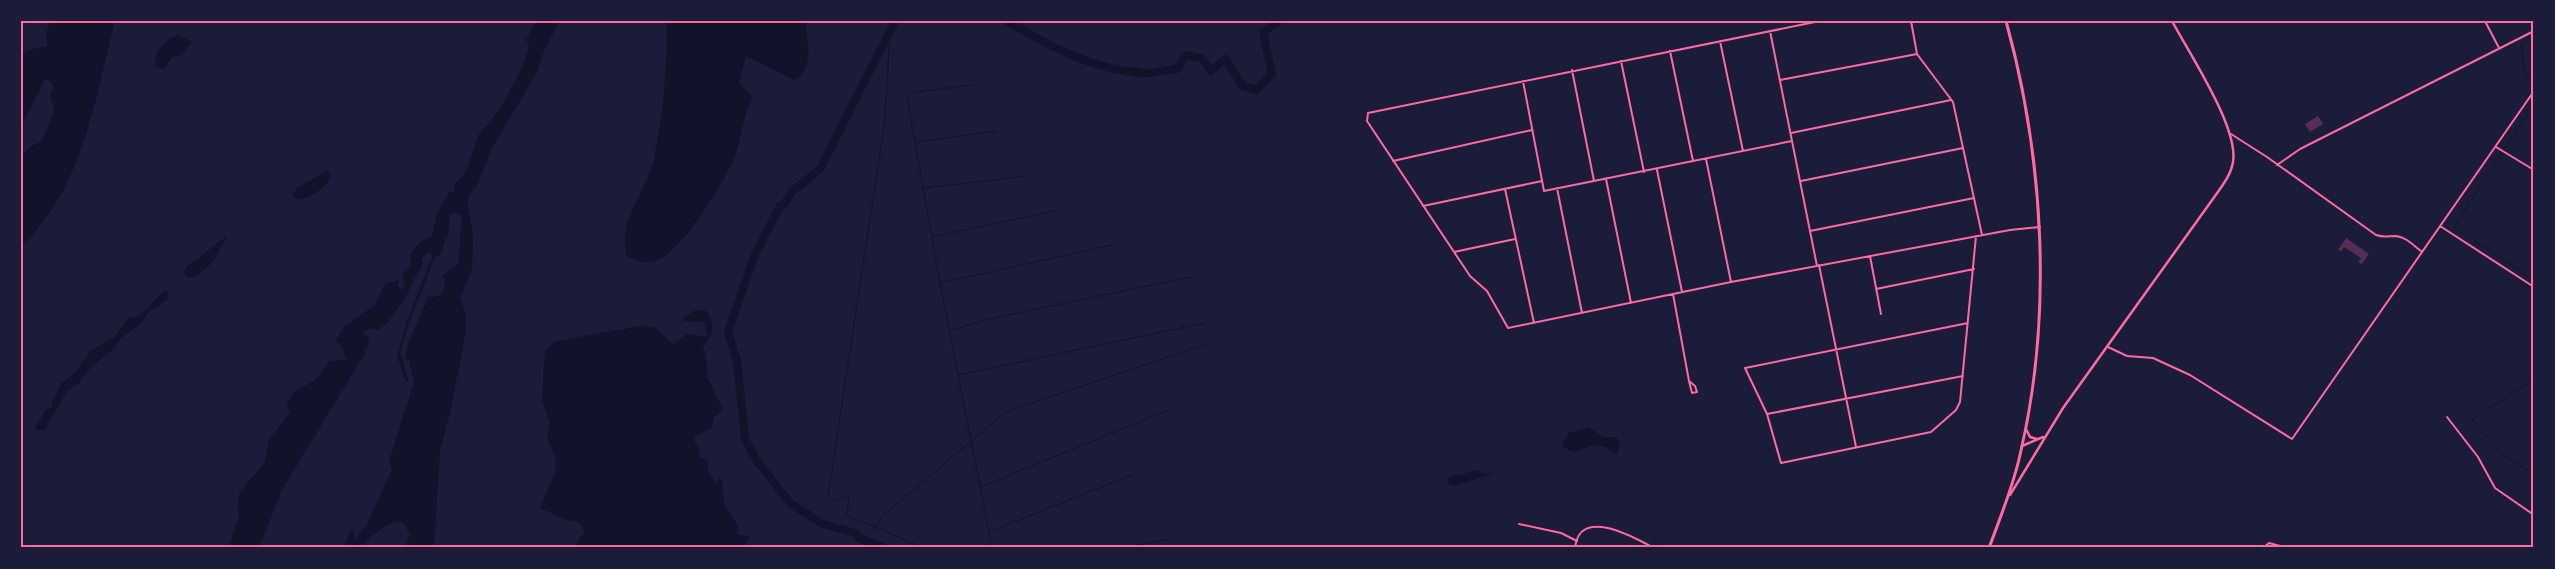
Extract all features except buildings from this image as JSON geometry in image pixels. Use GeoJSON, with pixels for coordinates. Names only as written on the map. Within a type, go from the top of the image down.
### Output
{"type":"FeatureCollection","features":[{"type":"Feature","properties":{"kind":"main road"},"geometry":{"type":"LineString","coordinates":[[1988,548],[2006,500],[2026,429],[2036,344],[2040,227],[2027,116],[2006,21]]}},
{"type":"Feature","properties":{"kind":"street"},"geometry":{"type":"LineString","coordinates":[[1820,21],[1670,50],[1368,113],[1367,122],[1470,276],[1487,291],[1508,328],[1731,282],[1976,236],[2040,227]]}},
{"type":"Feature","properties":{"kind":"street"},"geometry":{"type":"LineString","coordinates":[[1911,21],[1917,54],[1951,100],[1982,235]]}},
{"type":"Feature","properties":{"kind":"street"},"geometry":{"type":"LineString","coordinates":[[2006,500],[2044,436],[2228,177],[2234,156],[2231,134],[2172,21]]}},
{"type":"Feature","properties":{"kind":"street"},"geometry":{"type":"LineString","coordinates":[[2485,21],[2500,48]]}},
{"type":"Feature","properties":{"kind":"street"},"geometry":{"type":"LineString","coordinates":[[1770,31],[1856,448]]}},
{"type":"Feature","properties":{"kind":"street"},"geometry":{"type":"LineString","coordinates":[[2277,165],[2300,149],[2534,31]]}},
{"type":"Feature","properties":{"kind":"street"},"geometry":{"type":"LineString","coordinates":[[1720,40],[1743,151]]}},
{"type":"Feature","properties":{"kind":"street"},"geometry":{"type":"LineString","coordinates":[[1670,50],[1693,161]]}},
{"type":"Feature","properties":{"kind":"street"},"geometry":{"type":"LineString","coordinates":[[1780,80],[1917,54]]}},
{"type":"Feature","properties":{"kind":"street"},"geometry":{"type":"LineString","coordinates":[[1621,60],[1644,172]]}},
{"type":"Feature","properties":{"kind":"street"},"geometry":{"type":"LineString","coordinates":[[1572,70],[1594,181]]}},
{"type":"Feature","properties":{"kind":"street"},"geometry":{"type":"LineString","coordinates":[[1523,81],[1544,191],[1792,141]]}},
{"type":"Feature","properties":{"kind":"street"},"geometry":{"type":"LineString","coordinates":[[2108,347],[2127,356],[2153,358],[2190,376],[2292,439],[2534,91]]}},
{"type":"Feature","properties":{"kind":"street"},"geometry":{"type":"LineString","coordinates":[[1790,133],[1951,100]]}},
{"type":"Feature","properties":{"kind":"street"},"geometry":{"type":"LineString","coordinates":[[1393,161],[1532,130]]}},
{"type":"Feature","properties":{"kind":"street"},"geometry":{"type":"LineString","coordinates":[[2231,134],[2376,234],[2385,238],[2395,236],[2406,239],[2421,251]]}},
{"type":"Feature","properties":{"kind":"street"},"geometry":{"type":"LineString","coordinates":[[2496,147],[2534,170]]}},
{"type":"Feature","properties":{"kind":"street"},"geometry":{"type":"LineString","coordinates":[[1800,182],[1963,148]]}},
{"type":"Feature","properties":{"kind":"street"},"geometry":{"type":"LineString","coordinates":[[1706,159],[1731,282]]}},
{"type":"Feature","properties":{"kind":"street"},"geometry":{"type":"LineString","coordinates":[[1657,169],[1682,292]]}},
{"type":"Feature","properties":{"kind":"street"},"geometry":{"type":"LineString","coordinates":[[1606,179],[1631,303]]}},
{"type":"Feature","properties":{"kind":"street"},"geometry":{"type":"LineString","coordinates":[[1423,206],[1542,181]]}},
{"type":"Feature","properties":{"kind":"street"},"geometry":{"type":"LineString","coordinates":[[1557,188],[1582,313]]}},
{"type":"Feature","properties":{"kind":"street"},"geometry":{"type":"LineString","coordinates":[[1506,189],[1534,322]]}},
{"type":"Feature","properties":{"kind":"street"},"geometry":{"type":"LineString","coordinates":[[1810,232],[1974,198]]}},
{"type":"Feature","properties":{"kind":"street"},"geometry":{"type":"LineString","coordinates":[[2440,226],[2534,287]]}},
{"type":"Feature","properties":{"kind":"street"},"geometry":{"type":"LineString","coordinates":[[1968,323],[1745,368],[1767,414],[1781,463],[1936,429],[1958,406],[1963,376],[1974,269],[1976,236]]}},
{"type":"Feature","properties":{"kind":"street"},"geometry":{"type":"LineString","coordinates":[[1454,252],[1516,239]]}},
{"type":"Feature","properties":{"kind":"street"},"geometry":{"type":"LineString","coordinates":[[1870,256],[1881,314]]}},
{"type":"Feature","properties":{"kind":"street"},"geometry":{"type":"LineString","coordinates":[[1876,289],[1974,269]]}},
{"type":"Feature","properties":{"kind":"street"},"geometry":{"type":"LineString","coordinates":[[1673,294],[1689,381],[1692,393],[1697,392],[1695,386],[1689,381]]}},
{"type":"Feature","properties":{"kind":"street"},"geometry":{"type":"LineString","coordinates":[[1767,414],[1963,376]]}},
{"type":"Feature","properties":{"kind":"street"},"geometry":{"type":"LineString","coordinates":[[2447,417],[2478,457],[2495,488],[2534,515]]}},
{"type":"Feature","properties":{"kind":"street"},"geometry":{"type":"LineString","coordinates":[[2026,429],[2032,439],[2039,439]]}},
{"type":"Feature","properties":{"kind":"street"},"geometry":{"type":"LineString","coordinates":[[2022,446],[2044,436]]}},
{"type":"Feature","properties":{"kind":"street"},"geometry":{"type":"LineString","coordinates":[[1519,524],[1561,533],[1577,541]]}},
{"type":"Feature","properties":{"kind":"street"},"geometry":{"type":"LineString","coordinates":[[1575,548],[1578,537],[1586,528],[1596,525],[1610,528],[1654,548]]}},
{"type":"Feature","properties":{"kind":"street"},"geometry":{"type":"LineString","coordinates":[[2263,548],[2269,543],[2288,548]]}},
{"type":"Feature","properties":{"kind":"shaded area"},"geometry":{"type":"Polygon","coordinates":[[[50,21],[115,21],[93,111],[73,171],[59,198],[42,223],[21,246],[21,157],[32,145],[41,142],[54,111],[50,93],[54,88],[51,82],[45,79],[21,127],[21,54],[35,48],[47,46],[46,34],[50,21]]]}},
{"type":"Feature","properties":{"kind":"shaded area"},"geometry":{"type":"Polygon","coordinates":[[[537,21],[560,21],[545,48],[537,72],[493,146],[477,185],[467,201],[473,235],[472,269],[460,298],[466,314],[466,331],[450,413],[440,450],[434,548],[405,548],[410,535],[403,522],[397,522],[391,523],[379,530],[359,548],[343,548],[352,528],[356,539],[367,524],[392,470],[389,461],[414,382],[409,360],[405,359],[408,344],[428,297],[440,296],[444,289],[445,279],[441,277],[458,264],[462,217],[455,212],[450,215],[448,236],[441,254],[435,257],[407,328],[400,354],[409,382],[406,382],[397,356],[407,321],[432,257],[430,251],[422,258],[422,266],[411,284],[408,294],[388,322],[377,331],[374,328],[363,331],[369,340],[369,345],[364,350],[365,353],[282,490],[259,548],[228,548],[239,517],[238,499],[240,492],[265,462],[268,441],[290,412],[287,404],[290,398],[297,390],[317,378],[329,361],[347,360],[341,345],[336,341],[344,327],[375,305],[385,284],[399,280],[398,287],[402,290],[406,285],[402,277],[405,270],[411,267],[410,255],[421,241],[432,237],[437,213],[450,192],[454,192],[454,186],[467,170],[478,136],[501,107],[521,70],[529,48],[526,39],[537,21]]]}},
{"type":"Feature","properties":{"kind":"shaded area"},"geometry":{"type":"Polygon","coordinates":[[[666,21],[805,21],[808,54],[805,70],[801,76],[794,80],[746,56],[739,82],[752,98],[737,150],[725,177],[681,241],[660,259],[652,262],[643,262],[627,256],[626,231],[629,219],[654,159],[664,90],[666,21]]]}},
{"type":"Feature","properties":{"kind":"shaded area"},"geometry":{"type":"Polygon","coordinates":[[[178,35],[192,42],[182,55],[172,57],[164,69],[156,67],[156,57],[161,47],[164,43],[178,35]]]}},
{"type":"Feature","properties":{"kind":"shaded area"},"geometry":{"type":"Polygon","coordinates":[[[326,171],[331,174],[321,189],[304,198],[294,198],[293,194],[297,188],[326,171]]]}},
{"type":"Feature","properties":{"kind":"shaded area"},"geometry":{"type":"Polygon","coordinates":[[[227,236],[206,269],[194,278],[187,277],[184,273],[185,268],[227,236]]]}},
{"type":"Feature","properties":{"kind":"shaded area"},"geometry":{"type":"Polygon","coordinates":[[[165,290],[168,291],[167,300],[150,311],[140,324],[121,338],[113,349],[88,370],[80,382],[66,392],[45,429],[38,431],[35,428],[46,410],[52,407],[53,400],[61,384],[74,374],[91,351],[114,337],[128,318],[139,316],[165,290]]]}},
{"type":"Feature","properties":{"kind":"shaded area"},"geometry":{"type":"Polygon","coordinates":[[[696,310],[706,311],[712,321],[711,335],[703,348],[706,355],[708,379],[723,410],[714,417],[712,427],[693,438],[700,457],[706,460],[708,464],[707,469],[716,483],[718,479],[722,481],[724,505],[738,525],[738,534],[750,537],[745,548],[574,548],[584,531],[579,522],[567,520],[540,508],[555,473],[556,460],[547,437],[550,423],[542,401],[545,350],[556,341],[640,326],[654,327],[673,344],[687,334],[707,337],[705,322],[683,321],[683,318],[696,310]]]}},
{"type":"Feature","properties":{"kind":"shaded area"},"geometry":{"type":"Polygon","coordinates":[[[1588,427],[1603,437],[1616,437],[1620,443],[1617,455],[1606,447],[1595,444],[1577,451],[1565,448],[1562,443],[1569,433],[1588,427]]]}},
{"type":"Feature","properties":{"kind":"shaded area"},"geometry":{"type":"Polygon","coordinates":[[[1478,470],[1483,474],[1495,473],[1455,486],[1447,483],[1450,477],[1478,470]]]}},
{"type":"Feature","properties":{"kind":"waterway"},"geometry":{"type":"LineString","coordinates":[[884,548],[859,538],[855,533],[823,524],[791,504],[757,461],[745,439],[737,361],[728,332],[754,257],[780,206],[785,203],[792,192],[820,169],[895,21]]}},
{"type":"Feature","properties":{"kind":"waterway"},"geometry":{"type":"LineString","coordinates":[[1007,21],[1056,48],[1091,63],[1109,68],[1147,73],[1177,69],[1186,55],[1202,59],[1211,71],[1225,59],[1243,86],[1256,90],[1272,74],[1263,33],[1279,21]]}},
{"type":"Feature","properties":{"kind":"waterway"},"geometry":{"type":"LineString","coordinates":[[890,29],[885,120],[828,496],[834,501],[845,497],[849,498],[847,515],[924,548]]}},
{"type":"Feature","properties":{"kind":"waterway"},"geometry":{"type":"LineString","coordinates":[[2521,45],[2524,70],[2534,83]]}},
{"type":"Feature","properties":{"kind":"waterway"},"geometry":{"type":"LineString","coordinates":[[972,85],[916,92],[907,97],[940,283],[992,548]]}},
{"type":"Feature","properties":{"kind":"waterway"},"geometry":{"type":"LineString","coordinates":[[2505,148],[2534,104]]}},
{"type":"Feature","properties":{"kind":"waterway"},"geometry":{"type":"LineString","coordinates":[[916,142],[997,131]]}},
{"type":"Feature","properties":{"kind":"waterway"},"geometry":{"type":"LineString","coordinates":[[2461,216],[2501,154]]}},
{"type":"Feature","properties":{"kind":"waterway"},"geometry":{"type":"LineString","coordinates":[[923,188],[1027,176]]}},
{"type":"Feature","properties":{"kind":"waterway"},"geometry":{"type":"LineString","coordinates":[[932,237],[1058,210]]}},
{"type":"Feature","properties":{"kind":"waterway"},"geometry":{"type":"LineString","coordinates":[[2459,220],[2454,227],[2468,236]]}},
{"type":"Feature","properties":{"kind":"waterway"},"geometry":{"type":"LineString","coordinates":[[2475,241],[2534,280]]}},
{"type":"Feature","properties":{"kind":"waterway"},"geometry":{"type":"LineString","coordinates":[[940,283],[1112,245]]}},
{"type":"Feature","properties":{"kind":"waterway"},"geometry":{"type":"LineString","coordinates":[[949,331],[997,317],[1192,277]]}},
{"type":"Feature","properties":{"kind":"waterway"},"geometry":{"type":"LineString","coordinates":[[958,375],[1204,323]]}},
{"type":"Feature","properties":{"kind":"waterway"},"geometry":{"type":"LineString","coordinates":[[876,528],[882,516],[1006,412],[1203,345]]}},
{"type":"Feature","properties":{"kind":"waterway"},"geometry":{"type":"LineString","coordinates":[[2490,408],[2534,379]]}},
{"type":"Feature","properties":{"kind":"waterway"},"geometry":{"type":"LineString","coordinates":[[980,487],[1169,410]]}},
{"type":"Feature","properties":{"kind":"waterway"},"geometry":{"type":"LineString","coordinates":[[2484,412],[2472,420],[2505,456],[2534,474]]}},
{"type":"Feature","properties":{"kind":"waterway"},"geometry":{"type":"LineString","coordinates":[[989,532],[1134,474]]}},
{"type":"Feature","properties":{"kind":"waterway"},"geometry":{"type":"LineString","coordinates":[[1123,548],[1169,539]]}}]}
